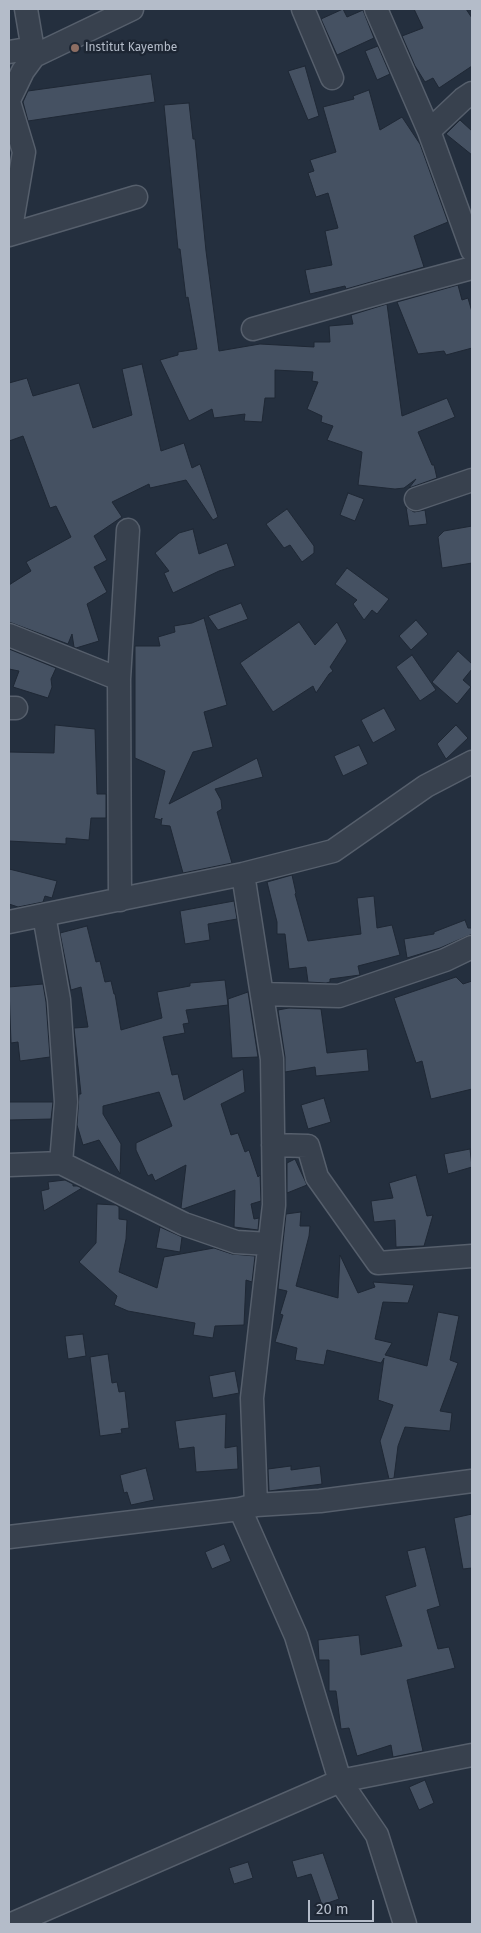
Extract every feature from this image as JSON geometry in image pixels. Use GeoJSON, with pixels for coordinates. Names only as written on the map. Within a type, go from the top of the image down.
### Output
{"type":"FeatureCollection","features":[{"type":"Feature","properties":{"kind":"street"},"geometry":{"type":"LineString","coordinates":[[26,9],[34,52],[9,101],[24,152],[9,235],[136,198]]}},
{"type":"Feature","properties":{"kind":"street"},"geometry":{"type":"LineString","coordinates":[[9,52],[34,52],[132,9]]}},
{"type":"Feature","properties":{"kind":"street"},"geometry":{"type":"LineString","coordinates":[[303,9],[332,78]]}},
{"type":"Feature","properties":{"kind":"street"},"geometry":{"type":"LineString","coordinates":[[376,9],[429,131],[472,250]]}},
{"type":"Feature","properties":{"kind":"street"},"geometry":{"type":"LineString","coordinates":[[429,131],[472,93]]}},
{"type":"Feature","properties":{"kind":"street"},"geometry":{"type":"LineString","coordinates":[[253,329],[472,268]]}},
{"type":"Feature","properties":{"kind":"street"},"geometry":{"type":"LineString","coordinates":[[416,499],[472,480]]}},
{"type":"Feature","properties":{"kind":"street"},"geometry":{"type":"LineString","coordinates":[[120,900],[120,679],[128,530]]}},
{"type":"Feature","properties":{"kind":"street"},"geometry":{"type":"LineString","coordinates":[[9,635],[120,679]]}},
{"type":"Feature","properties":{"kind":"street"},"geometry":{"type":"LineString","coordinates":[[9,922],[244,874],[333,851],[426,786],[472,762]]}},
{"type":"Feature","properties":{"kind":"street"},"geometry":{"type":"LineString","coordinates":[[244,874],[272,1059],[274,1204],[252,1398],[248,1507],[296,1636],[340,1781],[377,1835],[405,1924]]}},
{"type":"Feature","properties":{"kind":"street"},"geometry":{"type":"LineString","coordinates":[[44,915],[59,1000],[66,1102],[61,1163]]}},
{"type":"Feature","properties":{"kind":"street"},"geometry":{"type":"LineString","coordinates":[[262,994],[339,996],[445,960],[472,947]]}},
{"type":"Feature","properties":{"kind":"street"},"geometry":{"type":"LineString","coordinates":[[273,1145],[308,1146],[318,1177],[378,1263],[472,1256]]}},
{"type":"Feature","properties":{"kind":"street"},"geometry":{"type":"LineString","coordinates":[[9,1165],[61,1163],[184,1224],[236,1242],[269,1244]]}},
{"type":"Feature","properties":{"kind":"street"},"geometry":{"type":"LineString","coordinates":[[9,1537],[248,1507],[320,1501],[472,1481]]}},
{"type":"Feature","properties":{"kind":"street"},"geometry":{"type":"LineString","coordinates":[[12,1919],[340,1781],[472,1755]]}},
{"type":"Feature","properties":{"kind":"building"},"geometry":{"type":"Polygon","coordinates":[[[343,9],[347,17],[363,10],[374,38],[337,55],[321,19],[343,9]]]}},
{"type":"Feature","properties":{"kind":"building"},"geometry":{"type":"Polygon","coordinates":[[[414,9],[466,9],[472,18],[472,66],[439,88],[433,78],[425,82],[415,66],[402,36],[423,28],[414,9]]]}},
{"type":"Feature","properties":{"kind":"building"},"geometry":{"type":"Polygon","coordinates":[[[378,46],[390,74],[377,80],[365,51],[378,46]]]}},
{"type":"Feature","properties":{"kind":"building"},"geometry":{"type":"Polygon","coordinates":[[[305,66],[319,116],[308,120],[288,71],[305,66]]]}},
{"type":"Feature","properties":{"kind":"building"},"geometry":{"type":"Polygon","coordinates":[[[151,74],[155,102],[28,121],[23,102],[28,91],[151,74]]]}},
{"type":"Feature","properties":{"kind":"building"},"geometry":{"type":"Polygon","coordinates":[[[369,90],[380,130],[402,117],[420,144],[448,222],[414,236],[424,267],[346,289],[345,286],[310,294],[305,270],[332,265],[325,231],[338,228],[328,193],[316,197],[308,173],[314,171],[310,160],[336,152],[323,107],[354,99],[353,96],[369,90]]]}},
{"type":"Feature","properties":{"kind":"building"},"geometry":{"type":"Polygon","coordinates":[[[189,103],[193,139],[195,139],[206,251],[219,351],[260,344],[314,347],[314,342],[330,342],[329,326],[353,324],[351,315],[387,304],[402,416],[447,398],[455,417],[418,432],[432,465],[434,465],[437,478],[409,488],[416,479],[404,488],[395,489],[358,485],[362,452],[327,440],[333,426],[321,422],[322,416],[307,409],[318,382],[312,381],[313,372],[275,370],[275,398],[265,398],[262,422],[244,421],[245,414],[214,418],[212,409],[189,421],[160,360],[178,355],[178,352],[197,349],[188,297],[186,298],[180,249],[178,249],[164,105],[189,103]]]}},
{"type":"Feature","properties":{"kind":"building"},"geometry":{"type":"Polygon","coordinates":[[[460,120],[472,131],[472,155],[446,134],[460,120]]]}},
{"type":"Feature","properties":{"kind":"building"},"geometry":{"type":"Polygon","coordinates":[[[458,285],[462,300],[468,298],[472,312],[472,348],[446,355],[444,351],[418,354],[397,302],[458,285]]]}},
{"type":"Feature","properties":{"kind":"building"},"geometry":{"type":"Polygon","coordinates":[[[142,364],[161,451],[184,443],[192,468],[200,464],[218,517],[213,520],[186,480],[150,488],[149,484],[112,502],[122,517],[94,536],[107,560],[94,567],[107,592],[87,604],[99,641],[76,648],[74,647],[72,634],[68,644],[9,622],[9,585],[31,571],[26,562],[71,537],[56,506],[50,508],[23,436],[9,441],[9,383],[27,378],[33,396],[79,383],[93,428],[132,415],[122,369],[142,364]]]}},
{"type":"Feature","properties":{"kind":"building"},"geometry":{"type":"Polygon","coordinates":[[[348,493],[364,499],[355,521],[340,515],[348,493]]]}},
{"type":"Feature","properties":{"kind":"building"},"geometry":{"type":"Polygon","coordinates":[[[406,507],[414,512],[425,510],[427,524],[409,526],[406,507]]]}},
{"type":"Feature","properties":{"kind":"building"},"geometry":{"type":"Polygon","coordinates":[[[287,509],[314,546],[314,553],[302,562],[290,545],[284,548],[266,524],[287,509]]]}},
{"type":"Feature","properties":{"kind":"building"},"geometry":{"type":"Polygon","coordinates":[[[472,526],[472,563],[442,568],[438,537],[444,531],[472,526]]]}},
{"type":"Feature","properties":{"kind":"building"},"geometry":{"type":"Polygon","coordinates":[[[193,529],[199,554],[227,543],[235,566],[219,571],[173,593],[164,573],[169,571],[155,553],[179,533],[193,529]]]}},
{"type":"Feature","properties":{"kind":"building"},"geometry":{"type":"Polygon","coordinates":[[[347,568],[389,599],[377,614],[372,610],[364,620],[353,604],[357,600],[335,584],[347,568]]]}},
{"type":"Feature","properties":{"kind":"building"},"geometry":{"type":"Polygon","coordinates":[[[241,603],[248,619],[218,630],[208,616],[241,603]]]}},
{"type":"Feature","properties":{"kind":"building"},"geometry":{"type":"Polygon","coordinates":[[[204,618],[227,705],[204,712],[213,747],[193,752],[169,804],[257,758],[263,777],[215,789],[221,800],[222,809],[217,812],[232,863],[183,873],[170,826],[161,825],[162,818],[161,820],[154,818],[165,771],[135,758],[135,646],[160,646],[158,637],[175,632],[174,626],[192,623],[204,618]]]}},
{"type":"Feature","properties":{"kind":"building"},"geometry":{"type":"Polygon","coordinates":[[[416,620],[428,634],[411,650],[399,636],[416,620]]]}},
{"type":"Feature","properties":{"kind":"building"},"geometry":{"type":"Polygon","coordinates":[[[299,622],[315,645],[337,622],[347,641],[330,667],[333,671],[316,693],[313,686],[273,712],[240,663],[299,622]]]}},
{"type":"Feature","properties":{"kind":"building"},"geometry":{"type":"Polygon","coordinates":[[[9,649],[56,668],[51,679],[52,687],[48,698],[13,687],[19,671],[9,669],[9,649]]]}},
{"type":"Feature","properties":{"kind":"building"},"geometry":{"type":"Polygon","coordinates":[[[458,651],[472,664],[472,669],[463,680],[471,687],[457,704],[432,682],[458,651]]]}},
{"type":"Feature","properties":{"kind":"building"},"geometry":{"type":"Polygon","coordinates":[[[412,655],[436,690],[420,701],[396,667],[412,655]]]}},
{"type":"Feature","properties":{"kind":"building"},"geometry":{"type":"Polygon","coordinates":[[[384,708],[396,730],[373,743],[361,720],[384,708]]]}},
{"type":"Feature","properties":{"kind":"building"},"geometry":{"type":"Polygon","coordinates":[[[55,725],[95,729],[97,794],[106,794],[106,818],[91,818],[89,840],[66,838],[66,844],[9,841],[9,752],[54,753],[55,725]]]}},
{"type":"Feature","properties":{"kind":"building"},"geometry":{"type":"Polygon","coordinates":[[[456,725],[468,738],[446,759],[437,744],[456,725]]]}},
{"type":"Feature","properties":{"kind":"building"},"geometry":{"type":"Polygon","coordinates":[[[359,745],[368,764],[343,776],[334,756],[359,745]]]}},
{"type":"Feature","properties":{"kind":"building"},"geometry":{"type":"Polygon","coordinates":[[[9,869],[57,881],[52,898],[45,896],[43,902],[18,907],[9,904],[9,869]]]}},
{"type":"Feature","properties":{"kind":"building"},"geometry":{"type":"Polygon","coordinates":[[[292,875],[295,894],[308,941],[361,934],[357,898],[374,896],[377,928],[392,925],[400,955],[358,966],[360,975],[330,979],[330,982],[326,983],[308,982],[306,967],[289,969],[285,934],[277,934],[277,922],[267,882],[292,875]]]}},
{"type":"Feature","properties":{"kind":"building"},"geometry":{"type":"Polygon","coordinates":[[[234,901],[237,919],[208,924],[210,940],[185,944],[180,911],[234,901]]]}},
{"type":"Feature","properties":{"kind":"building"},"geometry":{"type":"Polygon","coordinates":[[[465,920],[468,928],[472,928],[472,934],[440,948],[407,958],[404,939],[434,934],[434,932],[465,920]]]}},
{"type":"Feature","properties":{"kind":"building"},"geometry":{"type":"Polygon","coordinates":[[[87,926],[96,962],[100,961],[105,982],[111,981],[121,1030],[162,1018],[157,992],[190,986],[190,983],[225,980],[228,1005],[186,1010],[189,1023],[183,1024],[185,1033],[163,1037],[172,1075],[178,1074],[184,1100],[243,1069],[245,1092],[221,1104],[231,1135],[238,1133],[245,1152],[249,1150],[258,1177],[260,1175],[261,1201],[251,1204],[254,1219],[259,1218],[258,1230],[234,1227],[235,1190],[183,1209],[181,1208],[186,1165],[155,1181],[152,1174],[148,1176],[136,1150],[136,1143],[172,1126],[159,1092],[103,1106],[103,1114],[121,1144],[120,1174],[99,1140],[83,1145],[77,1125],[79,1094],[81,1094],[74,1028],[88,1027],[81,987],[71,990],[60,933],[87,926]]]}},
{"type":"Feature","properties":{"kind":"building"},"geometry":{"type":"Polygon","coordinates":[[[456,977],[463,984],[472,981],[472,1089],[431,1099],[422,1061],[416,1063],[394,998],[456,977]]]}},
{"type":"Feature","properties":{"kind":"building"},"geometry":{"type":"Polygon","coordinates":[[[43,984],[50,1057],[20,1061],[18,1042],[11,1043],[9,987],[43,984]]]}},
{"type":"Feature","properties":{"kind":"building"},"geometry":{"type":"Polygon","coordinates":[[[248,992],[258,1057],[232,1058],[228,999],[248,992]]]}},
{"type":"Feature","properties":{"kind":"building"},"geometry":{"type":"Polygon","coordinates":[[[289,1008],[321,1009],[327,1053],[367,1049],[369,1071],[316,1076],[315,1067],[285,1072],[285,1057],[278,1010],[289,1008]]]}},
{"type":"Feature","properties":{"kind":"building"},"geometry":{"type":"Polygon","coordinates":[[[324,1098],[331,1122],[308,1129],[301,1105],[324,1098]]]}},
{"type":"Feature","properties":{"kind":"building"},"geometry":{"type":"Polygon","coordinates":[[[9,1102],[53,1102],[51,1119],[9,1120],[9,1102]]]}},
{"type":"Feature","properties":{"kind":"building"},"geometry":{"type":"Polygon","coordinates":[[[470,1149],[472,1167],[448,1174],[444,1154],[470,1149]]]}},
{"type":"Feature","properties":{"kind":"building"},"geometry":{"type":"Polygon","coordinates":[[[295,1159],[307,1185],[287,1193],[287,1163],[295,1159]]]}},
{"type":"Feature","properties":{"kind":"building"},"geometry":{"type":"Polygon","coordinates":[[[416,1175],[427,1216],[433,1215],[424,1246],[396,1247],[395,1220],[374,1222],[371,1201],[393,1198],[389,1183],[416,1175]]]}},
{"type":"Feature","properties":{"kind":"building"},"geometry":{"type":"Polygon","coordinates":[[[65,1180],[73,1184],[73,1186],[82,1188],[44,1211],[41,1191],[49,1189],[48,1182],[65,1180]]]}},
{"type":"Feature","properties":{"kind":"building"},"geometry":{"type":"Polygon","coordinates":[[[97,1204],[116,1205],[119,1207],[119,1219],[127,1220],[126,1239],[119,1272],[157,1288],[164,1257],[214,1248],[232,1254],[255,1256],[252,1282],[246,1280],[244,1325],[215,1326],[213,1338],[193,1335],[195,1323],[128,1311],[114,1305],[117,1296],[79,1262],[96,1243],[97,1204]]]}},
{"type":"Feature","properties":{"kind":"building"},"geometry":{"type":"Polygon","coordinates":[[[301,1212],[300,1226],[310,1226],[296,1286],[338,1298],[340,1255],[358,1293],[375,1287],[373,1282],[414,1285],[408,1303],[383,1302],[375,1339],[392,1343],[385,1355],[427,1366],[438,1312],[459,1316],[450,1360],[458,1363],[440,1411],[452,1413],[450,1431],[405,1427],[398,1446],[394,1478],[389,1479],[380,1441],[393,1405],[378,1400],[384,1358],[381,1363],[327,1350],[324,1365],[295,1360],[297,1348],[275,1342],[283,1315],[280,1314],[287,1291],[278,1289],[286,1214],[301,1212]]]}},
{"type":"Feature","properties":{"kind":"building"},"geometry":{"type":"Polygon","coordinates":[[[160,1227],[182,1237],[180,1252],[156,1248],[160,1227]]]}},
{"type":"Feature","properties":{"kind":"building"},"geometry":{"type":"Polygon","coordinates":[[[83,1334],[86,1356],[68,1359],[65,1336],[83,1334]]]}},
{"type":"Feature","properties":{"kind":"building"},"geometry":{"type":"Polygon","coordinates":[[[108,1354],[112,1383],[117,1382],[119,1392],[125,1391],[129,1428],[121,1429],[122,1433],[100,1436],[90,1357],[108,1354]]]}},
{"type":"Feature","properties":{"kind":"building"},"geometry":{"type":"Polygon","coordinates":[[[235,1371],[239,1393],[213,1398],[209,1376],[235,1371]]]}},
{"type":"Feature","properties":{"kind":"building"},"geometry":{"type":"Polygon","coordinates":[[[226,1414],[225,1448],[237,1446],[238,1469],[196,1472],[194,1447],[179,1449],[175,1421],[226,1414]]]}},
{"type":"Feature","properties":{"kind":"building"},"geometry":{"type":"Polygon","coordinates":[[[291,1466],[291,1470],[320,1466],[322,1484],[269,1491],[268,1469],[291,1466]]]}},
{"type":"Feature","properties":{"kind":"building"},"geometry":{"type":"Polygon","coordinates":[[[146,1468],[154,1500],[131,1505],[127,1492],[124,1493],[120,1475],[146,1468]]]}},
{"type":"Feature","properties":{"kind":"building"},"geometry":{"type":"Polygon","coordinates":[[[472,1514],[472,1568],[463,1569],[454,1518],[472,1514]]]}},
{"type":"Feature","properties":{"kind":"building"},"geometry":{"type":"Polygon","coordinates":[[[224,1544],[231,1561],[212,1569],[205,1552],[224,1544]]]}},
{"type":"Feature","properties":{"kind":"building"},"geometry":{"type":"Polygon","coordinates":[[[425,1547],[440,1606],[427,1610],[438,1649],[449,1647],[455,1668],[407,1680],[423,1751],[393,1757],[391,1745],[357,1756],[349,1728],[341,1729],[336,1691],[329,1691],[329,1660],[319,1660],[318,1640],[359,1635],[361,1655],[402,1646],[385,1596],[416,1586],[407,1551],[425,1547]]]}},
{"type":"Feature","properties":{"kind":"building"},"geometry":{"type":"Polygon","coordinates":[[[425,1780],[434,1803],[419,1810],[409,1787],[425,1780]]]}},
{"type":"Feature","properties":{"kind":"building"},"geometry":{"type":"Polygon","coordinates":[[[323,1853],[339,1899],[322,1905],[311,1874],[297,1878],[292,1861],[323,1853]]]}},
{"type":"Feature","properties":{"kind":"building"},"geometry":{"type":"Polygon","coordinates":[[[248,1862],[253,1878],[234,1884],[229,1868],[248,1862]]]}},
{"type":"Feature","properties":{"kind":"place","name":"Institut Kayembe"},"geometry":{"type":"Point","coordinates":[75,48]}}]}
